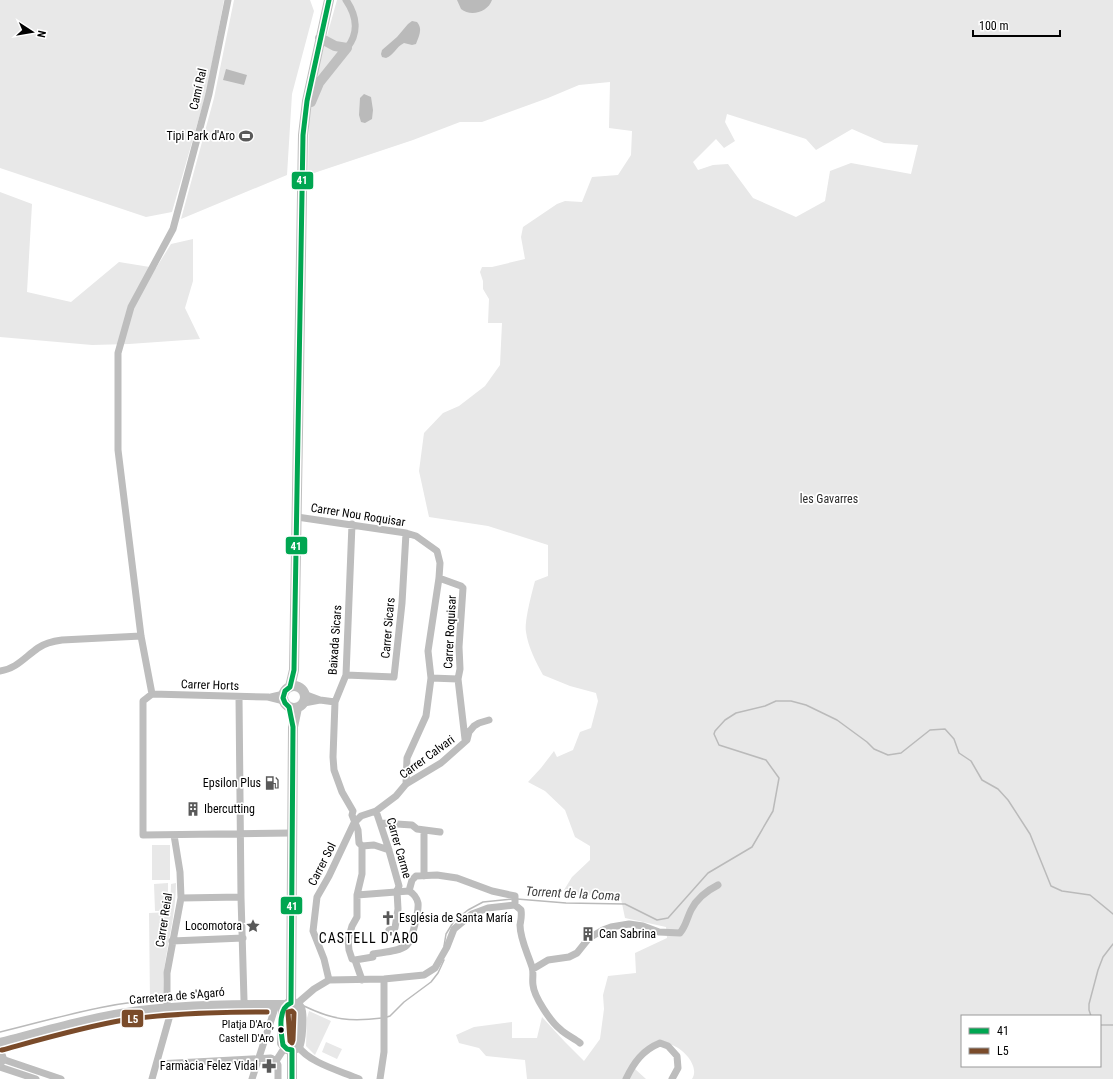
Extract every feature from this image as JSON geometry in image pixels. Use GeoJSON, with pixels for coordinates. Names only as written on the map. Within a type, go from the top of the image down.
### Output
{"type":"FeatureCollection","features":[{"type":"Feature","properties":{"kind":"street","name":"Camí Ral"},"geometry":{"type":"LineString","coordinates":[[152,694],[141,636],[118,450],[118,353],[131,307],[173,228],[209,94],[228,0]]}},
{"type":"Feature","properties":{"kind":"street"},"geometry":{"type":"LineString","coordinates":[[304,119],[319,83],[352,42],[356,24],[351,8],[346,0]]}},
{"type":"Feature","properties":{"kind":"street"},"geometry":{"type":"LineString","coordinates":[[276,1061],[300,1042],[301,1012],[292,1004],[292,833],[302,171],[304,119],[309,88],[329,1]]}},
{"type":"Feature","properties":{"kind":"street"},"geometry":{"type":"LineString","coordinates":[[320,38],[335,46],[347,48]]}},
{"type":"Feature","properties":{"kind":"street","name":"Carrer Nou Roquisar"},"geometry":{"type":"LineString","coordinates":[[297,517],[406,533],[416,536],[437,551],[440,563],[428,651],[431,678],[426,716],[407,758],[406,784]]}},
{"type":"Feature","properties":{"kind":"street","name":"Baixada Sicars"},"geometry":{"type":"LineString","coordinates":[[352,524],[346,675],[335,702],[333,757],[334,770],[342,792],[353,811],[354,823],[358,830],[359,843],[362,846],[362,874],[357,895],[357,917],[352,926],[348,940],[352,959],[355,960],[362,980]]}},
{"type":"Feature","properties":{"kind":"street","name":"Carrer Sicars"},"geometry":{"type":"LineString","coordinates":[[346,675],[394,677],[402,603],[406,533]]}},
{"type":"Feature","properties":{"kind":"street","name":"Carrer Roquisar"},"geometry":{"type":"LineString","coordinates":[[439,578],[463,588],[459,647],[460,669],[458,679],[465,743]]}},
{"type":"Feature","properties":{"kind":"street"},"geometry":{"type":"LineString","coordinates":[[0,671],[8,670],[23,661],[38,647],[50,642],[62,640],[141,636]]}},
{"type":"Feature","properties":{"kind":"street","name":"Carrer Roquisar"},"geometry":{"type":"LineString","coordinates":[[431,678],[458,679]]}},
{"type":"Feature","properties":{"kind":"street"},"geometry":{"type":"LineString","coordinates":[[152,694],[143,701],[143,835],[292,833]]}},
{"type":"Feature","properties":{"kind":"street","name":"Carrer Horts"},"geometry":{"type":"LineString","coordinates":[[152,694],[294,698],[335,702]]}},
{"type":"Feature","properties":{"kind":"street"},"geometry":{"type":"LineString","coordinates":[[239,696],[241,897],[244,1000],[247,1005]]}},
{"type":"Feature","properties":{"kind":"street","name":"Carrer Calvari"},"geometry":{"type":"LineString","coordinates":[[361,816],[376,811],[396,796],[406,784],[441,763],[465,743],[469,732],[474,726],[489,720]]}},
{"type":"Feature","properties":{"kind":"street"},"geometry":{"type":"LineString","coordinates":[[353,811],[361,816]]}},
{"type":"Feature","properties":{"kind":"street","name":"Carrer Carme"},"geometry":{"type":"LineString","coordinates":[[376,811],[381,823],[399,886],[397,892],[398,908],[395,928],[389,930]]}},
{"type":"Feature","properties":{"kind":"street","name":"Carrer Sol"},"geometry":{"type":"LineString","coordinates":[[329,980],[324,958],[314,931],[317,897],[329,876],[354,823],[361,816]]}},
{"type":"Feature","properties":{"kind":"street"},"geometry":{"type":"LineString","coordinates":[[381,823],[412,825],[417,829],[440,832]]}},
{"type":"Feature","properties":{"kind":"street"},"geometry":{"type":"LineString","coordinates":[[424,830],[424,876]]}},
{"type":"Feature","properties":{"kind":"street","name":"Carrer Reial"},"geometry":{"type":"LineString","coordinates":[[152,1079],[169,1007],[167,974],[181,898],[180,872],[174,835]]}},
{"type":"Feature","properties":{"kind":"street"},"geometry":{"type":"LineString","coordinates":[[362,846],[374,845],[389,850]]}},
{"type":"Feature","properties":{"kind":"street"},"geometry":{"type":"LineString","coordinates":[[409,891],[412,880],[416,876],[437,875],[457,878],[492,891],[515,902],[521,910],[522,917],[520,925],[533,970],[533,986],[536,997],[560,1030],[573,1037],[580,1044]]}},
{"type":"Feature","properties":{"kind":"street"},"geometry":{"type":"LineString","coordinates":[[533,970],[548,960],[569,957],[577,953],[589,938],[611,927],[629,924],[643,926],[659,932],[680,933],[684,928],[697,900],[707,890],[718,885]]}},
{"type":"Feature","properties":{"kind":"street"},"geometry":{"type":"LineString","coordinates":[[355,960],[373,957],[373,954],[393,951],[409,944],[414,929],[418,904],[414,894],[409,891],[357,895]]}},
{"type":"Feature","properties":{"kind":"street"},"geometry":{"type":"LineString","coordinates":[[181,898],[241,897]]}},
{"type":"Feature","properties":{"kind":"street"},"geometry":{"type":"LineString","coordinates":[[275,1009],[284,1008],[300,1001],[314,989],[329,980],[384,979],[424,975],[435,968],[447,947],[454,929],[472,914],[488,908],[515,902]]}},
{"type":"Feature","properties":{"kind":"street"},"geometry":{"type":"LineString","coordinates":[[172,941],[243,938]]}},
{"type":"Feature","properties":{"kind":"street"},"geometry":{"type":"LineString","coordinates":[[380,1079],[384,1052],[384,979]]}},
{"type":"Feature","properties":{"kind":"street","name":"Carretera de s'Agaró"},"geometry":{"type":"LineString","coordinates":[[0,1043],[113,1016],[169,1007],[247,1005],[275,1009],[292,1004]]}},
{"type":"Feature","properties":{"kind":"street"},"geometry":{"type":"LineString","coordinates":[[275,1009],[282,1043],[312,1059],[360,1079]]}},
{"type":"Feature","properties":{"kind":"street"},"geometry":{"type":"LineString","coordinates":[[252,1079],[275,1009]]}},
{"type":"Feature","properties":{"kind":"street"},"geometry":{"type":"LineString","coordinates":[[626,1079],[640,1056],[650,1048],[660,1043],[668,1046],[677,1056],[678,1068],[672,1079]]}},
{"type":"Feature","properties":{"kind":"street"},"geometry":{"type":"LineString","coordinates":[[292,1048],[292,1079]]}},
{"type":"Feature","properties":{"kind":"street"},"geometry":{"type":"LineString","coordinates":[[156,1064],[271,1058],[276,1061],[278,1065],[278,1079]]}},
{"type":"Feature","properties":{"kind":"street"},"geometry":{"type":"LineString","coordinates":[[0,1060],[36,1079]]}},
{"type":"Feature","properties":{"kind":"street"},"geometry":{"type":"LineString","coordinates":[[0,1060],[61,1079]]}},
{"type":"Feature","properties":{"kind":"green space"},"geometry":{"type":"Polygon","coordinates":[[[0,0],[224,0],[207,90],[172,212],[146,217],[0,168],[0,0]]]}},
{"type":"Feature","properties":{"kind":"green space","name":"Tipi Park d'Aro"},"geometry":{"type":"Polygon","coordinates":[[[234,0],[310,0],[314,11],[292,94],[287,175],[181,219],[214,98],[234,0]]]}},
{"type":"Feature","properties":{"kind":"green space","name":"les Gavarres"},"geometry":{"type":"Polygon","coordinates":[[[337,0],[1113,0],[1113,1079],[692,1079],[694,1069],[686,1054],[677,1047],[670,1044],[664,1044],[650,1045],[635,1069],[646,1079],[527,1079],[525,1060],[486,1056],[479,1048],[459,1043],[456,1035],[474,1027],[512,1022],[512,1038],[537,1038],[542,1017],[584,1061],[600,1039],[604,1009],[603,995],[608,976],[636,973],[635,953],[667,938],[666,927],[625,918],[620,894],[573,895],[564,890],[572,877],[590,860],[590,846],[575,837],[565,810],[545,791],[528,782],[554,751],[557,757],[573,750],[580,732],[591,728],[598,701],[596,693],[570,686],[543,675],[535,660],[529,643],[526,632],[526,621],[535,581],[548,576],[548,545],[488,526],[429,517],[419,471],[424,433],[443,413],[459,406],[485,386],[500,365],[502,323],[488,323],[489,299],[483,289],[483,281],[480,272],[482,267],[492,267],[525,259],[521,237],[523,227],[557,204],[565,201],[582,202],[592,177],[618,175],[631,155],[632,131],[609,128],[610,82],[579,85],[482,122],[460,122],[413,140],[308,175],[309,118],[316,75],[337,0]],[[727,114],[725,122],[735,141],[724,148],[716,139],[693,162],[698,170],[713,165],[728,164],[753,198],[796,217],[825,201],[830,171],[851,163],[911,174],[918,145],[884,143],[852,129],[816,150],[806,139],[727,114]]]}},
{"type":"Feature","properties":{"kind":"green space"},"geometry":{"type":"Polygon","coordinates":[[[0,192],[32,204],[27,292],[71,302],[119,262],[156,268],[171,244],[193,239],[193,281],[185,308],[200,339],[92,345],[0,337],[0,192]]]}},
{"type":"Feature","properties":{"kind":"green space"},"geometry":{"type":"Polygon","coordinates":[[[152,845],[170,845],[170,880],[152,880],[152,845]]]}},
{"type":"Feature","properties":{"kind":"green space"},"geometry":{"type":"Polygon","coordinates":[[[168,883],[168,911],[155,911],[154,884],[168,883]]]}},
{"type":"Feature","properties":{"kind":"green space"},"geometry":{"type":"Polygon","coordinates":[[[176,883],[173,919],[163,980],[164,1002],[150,1003],[149,913],[170,912],[171,884],[176,883]]]}},
{"type":"Feature","properties":{"kind":"green space"},"geometry":{"type":"Polygon","coordinates":[[[290,1010],[294,1010],[298,1014],[295,1044],[290,1044],[287,1041],[288,1013],[290,1010]]]}},
{"type":"Feature","properties":{"kind":"green space"},"geometry":{"type":"Polygon","coordinates":[[[309,1011],[331,1021],[315,1055],[306,1046],[307,1018],[309,1011]]]}},
{"type":"Feature","properties":{"kind":"green space"},"geometry":{"type":"Polygon","coordinates":[[[326,1042],[342,1049],[337,1059],[322,1052],[326,1042]]]}},
{"type":"Feature","properties":{"kind":"shaded area"},"geometry":{"type":"Polygon","coordinates":[[[457,0],[492,0],[487,8],[479,12],[470,13],[461,9],[457,0]]]}},
{"type":"Feature","properties":{"kind":"shaded area"},"geometry":{"type":"Polygon","coordinates":[[[412,21],[417,22],[420,27],[420,33],[416,44],[412,45],[404,43],[389,57],[382,57],[382,50],[412,21]]]}},
{"type":"Feature","properties":{"kind":"shaded area"},"geometry":{"type":"Polygon","coordinates":[[[226,69],[247,75],[244,85],[223,80],[226,69]]]}},
{"type":"Feature","properties":{"kind":"shaded area"},"geometry":{"type":"Polygon","coordinates":[[[364,94],[371,97],[373,110],[372,119],[365,123],[361,122],[359,115],[360,98],[364,94]]]}},
{"type":"Feature","properties":{"kind":"waterway","name":"Torrent de la Coma"},"geometry":{"type":"LineString","coordinates":[[517,899],[566,903],[625,904],[657,920],[668,918],[708,873],[752,847],[773,811],[779,778],[766,760],[719,745],[714,734],[715,731],[725,720],[736,713],[765,706],[776,701],[791,701],[806,705],[837,720],[874,749],[888,755],[901,753],[930,730],[945,729],[954,739],[959,753],[971,761],[982,780],[998,789],[1008,800],[1030,834],[1051,886],[1062,891],[1090,895],[1113,914]]}},
{"type":"Feature","properties":{"kind":"waterway","name":"Torrent de la Coma"},"geometry":{"type":"LineString","coordinates":[[444,946],[446,934],[454,921],[468,910],[483,902],[513,899]]}},
{"type":"Feature","properties":{"kind":"waterway","name":"Torrent de la Coma"},"geometry":{"type":"LineString","coordinates":[[1091,1015],[1089,1004],[1098,970],[1103,957],[1113,944]]}},
{"type":"Feature","properties":{"kind":"waterway","name":"Torrent de la Coma"},"geometry":{"type":"LineString","coordinates":[[387,1017],[431,982],[438,973],[444,960]]}},
{"type":"Feature","properties":{"kind":"waterway"},"geometry":{"type":"LineString","coordinates":[[0,1032],[102,1007],[144,1001],[165,1000]]}},
{"type":"Feature","properties":{"kind":"waterway"},"geometry":{"type":"LineString","coordinates":[[169,1000],[183,1000]]}},
{"type":"Feature","properties":{"kind":"waterway","name":"Torrent de la Coma"},"geometry":{"type":"LineString","coordinates":[[304,1006],[314,1011],[342,1019],[360,1020],[382,1018]]}},
{"type":"Feature","properties":{"kind":"waterway","name":"Torrent de la Coma"},"geometry":{"type":"LineString","coordinates":[[1101,1025],[1113,1025]]}},
{"type":"Feature","properties":{"kind":"transit line","name":"41"},"geometry":{"type":"LineString","coordinates":[[292,1079],[292,1050],[287,1049],[283,1045],[281,1028],[282,1015],[284,1010],[291,1003],[293,727],[289,707],[283,698],[285,691],[290,687],[294,670],[303,135],[307,101],[329,0]]}},
{"type":"Feature","properties":{"kind":"transit line","name":"L5"},"geometry":{"type":"LineString","coordinates":[[292,1011],[294,1013],[292,1043],[290,1041],[288,1012],[292,1011]]}},
{"type":"Feature","properties":{"kind":"transit line","name":"L5"},"geometry":{"type":"LineString","coordinates":[[2,1050],[78,1030],[124,1020],[196,1013],[267,1012]]}},
{"type":"Feature","properties":{"kind":"place","name":"Tipi Park d'Aro"},"geometry":{"type":"Point","coordinates":[246,136]}},
{"type":"Feature","properties":{"kind":"place","name":"Epsilon Plus"},"geometry":{"type":"Point","coordinates":[272,783]}},
{"type":"Feature","properties":{"kind":"place","name":"Ibercutting"},"geometry":{"type":"Point","coordinates":[193,809]}},
{"type":"Feature","properties":{"kind":"place","name":"Església de Santa María"},"geometry":{"type":"Point","coordinates":[388,918]}},
{"type":"Feature","properties":{"kind":"place","name":"Locomotora"},"geometry":{"type":"Point","coordinates":[253,926]}},
{"type":"Feature","properties":{"kind":"place","name":"Can Sabrina"},"geometry":{"type":"Point","coordinates":[588,934]}},
{"type":"Feature","properties":{"kind":"place","name":"Platja D'Aro, Castell D'Aro"},"geometry":{"type":"Point","coordinates":[281,1030]}},
{"type":"Feature","properties":{"kind":"place","name":"Farmàcia Felez Vidal"},"geometry":{"type":"Point","coordinates":[269,1066]}},
{"type":"Feature","properties":{"kind":"district","name":"CASTELL D'ARO"},"geometry":{"type":"Point","coordinates":[369,938]}}]}
